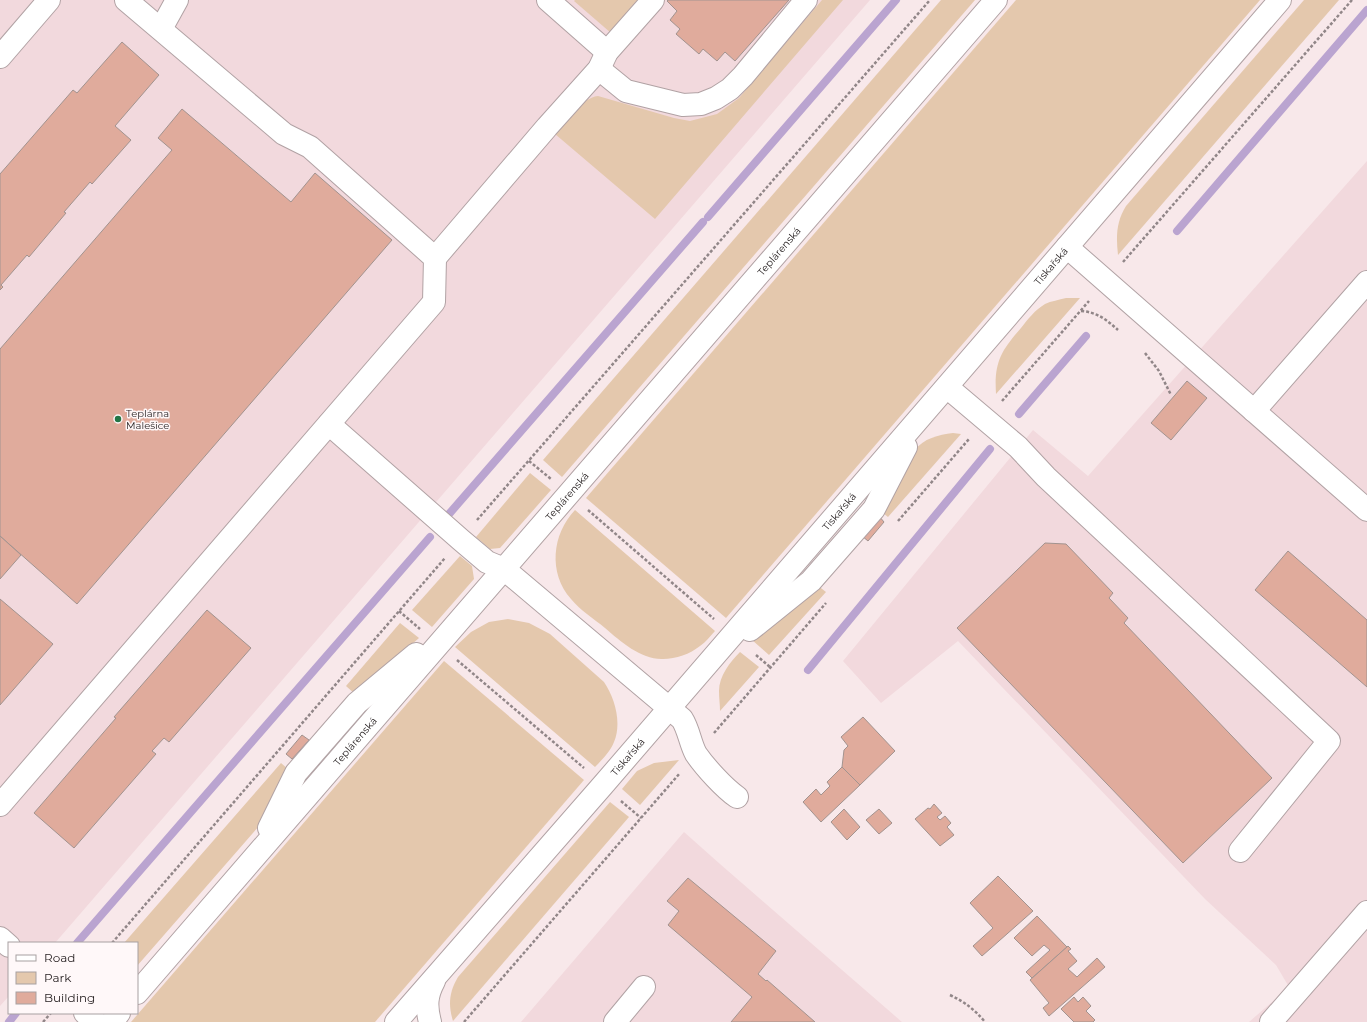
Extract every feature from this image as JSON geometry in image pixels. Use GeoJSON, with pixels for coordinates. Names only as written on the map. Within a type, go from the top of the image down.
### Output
{"type":"FeatureCollection","features":[{"type":"Feature","properties":{"kind":"street"},"geometry":{"type":"LineString","coordinates":[[0,57],[49,0]]}},
{"type":"Feature","properties":{"kind":"street"},"geometry":{"type":"LineString","coordinates":[[126,0],[284,134],[310,147],[435,258]]}},
{"type":"Feature","properties":{"kind":"street"},"geometry":{"type":"LineString","coordinates":[[161,29],[177,0]]}},
{"type":"Feature","properties":{"kind":"street"},"geometry":{"type":"LineString","coordinates":[[548,0],[603,61],[626,91],[683,105],[701,104],[716,98],[730,89],[806,0]]}},
{"type":"Feature","properties":{"kind":"street"},"geometry":{"type":"LineString","coordinates":[[0,805],[434,302],[435,258],[653,0]]}},
{"type":"Feature","properties":{"kind":"street","name":"Teplárenská"},"geometry":{"type":"LineString","coordinates":[[138,992],[996,0]]}},
{"type":"Feature","properties":{"kind":"street","name":"Tiskařská"},"geometry":{"type":"LineString","coordinates":[[396,1022],[706,666],[1280,0]]}},
{"type":"Feature","properties":{"kind":"street"},"geometry":{"type":"LineString","coordinates":[[1067,246],[1367,510]]}},
{"type":"Feature","properties":{"kind":"street"},"geometry":{"type":"LineString","coordinates":[[1254,411],[1367,282]]}},
{"type":"Feature","properties":{"kind":"street"},"geometry":{"type":"LineString","coordinates":[[947,387],[1018,447],[1046,477],[1329,741],[1240,851]]}},
{"type":"Feature","properties":{"kind":"street"},"geometry":{"type":"LineString","coordinates":[[329,424],[487,562],[504,569],[682,719],[686,725],[696,754],[727,790],[737,797]]}},
{"type":"Feature","properties":{"kind":"street"},"geometry":{"type":"LineString","coordinates":[[1271,1022],[1367,912]]}},
{"type":"Feature","properties":{"kind":"street"},"geometry":{"type":"LineString","coordinates":[[0,938],[8,945]]}},
{"type":"Feature","properties":{"kind":"street"},"geometry":{"type":"LineString","coordinates":[[430,1022],[427,1009],[428,995],[442,968]]}},
{"type":"Feature","properties":{"kind":"street"},"geometry":{"type":"LineString","coordinates":[[615,1022],[644,987]]}},
{"type":"Feature","properties":{"kind":"street"},"geometry":{"type":"LineString","coordinates":[[86,1014],[96,1022]]}},
{"type":"Feature","properties":{"kind":"street"},"geometry":{"type":"LineString","coordinates":[[112,1022],[118,1014]]}},
{"type":"Feature","properties":{"kind":"path"},"geometry":{"type":"LineString","coordinates":[[473,525],[930,0]]}},
{"type":"Feature","properties":{"kind":"path"},"geometry":{"type":"LineString","coordinates":[[1121,264],[1352,0]]}},
{"type":"Feature","properties":{"kind":"path"},"geometry":{"type":"LineString","coordinates":[[999,405],[1089,301]]}},
{"type":"Feature","properties":{"kind":"path"},"geometry":{"type":"LineString","coordinates":[[1081,311],[1098,314],[1118,330]]}},
{"type":"Feature","properties":{"kind":"path"},"geometry":{"type":"LineString","coordinates":[[1145,353],[1159,371],[1170,394]]}},
{"type":"Feature","properties":{"kind":"path"},"geometry":{"type":"LineString","coordinates":[[896,523],[973,435]]}},
{"type":"Feature","properties":{"kind":"path"},"geometry":{"type":"LineString","coordinates":[[529,461],[557,484]]}},
{"type":"Feature","properties":{"kind":"path"},"geometry":{"type":"LineString","coordinates":[[587,509],[715,619]]}},
{"type":"Feature","properties":{"kind":"path"},"geometry":{"type":"LineString","coordinates":[[113,942],[447,556]]}},
{"type":"Feature","properties":{"kind":"path"},"geometry":{"type":"LineString","coordinates":[[464,1022],[830,598]]}},
{"type":"Feature","properties":{"kind":"path"},"geometry":{"type":"LineString","coordinates":[[399,611],[425,633]]}},
{"type":"Feature","properties":{"kind":"path"},"geometry":{"type":"LineString","coordinates":[[752,652],[770,667]]}},
{"type":"Feature","properties":{"kind":"path"},"geometry":{"type":"LineString","coordinates":[[457,660],[584,769]]}},
{"type":"Feature","properties":{"kind":"path"},"geometry":{"type":"LineString","coordinates":[[620,800],[641,818]]}},
{"type":"Feature","properties":{"kind":"path"},"geometry":{"type":"LineString","coordinates":[[950,995],[974,1009],[985,1022]]}},
{"type":"Feature","properties":{"kind":"path"},"geometry":{"type":"LineString","coordinates":[[43,1022],[50,1014]]}},
{"type":"Feature","properties":{"kind":"shaded area"},"geometry":{"type":"Polygon","coordinates":[[[0,0],[870,0],[56,942],[8,942],[8,997],[0,1006],[0,0]]]}},
{"type":"Feature","properties":{"kind":"shaded area"},"geometry":{"type":"Polygon","coordinates":[[[1367,161],[1367,1022],[1249,1022],[1289,987],[1276,965],[1205,899],[958,641],[881,703],[843,661],[1033,430],[1088,476],[1367,161]]]}},
{"type":"Feature","properties":{"kind":"shaded area"},"geometry":{"type":"Polygon","coordinates":[[[684,832],[720,864],[902,1022],[521,1022],[684,832]]]}},
{"type":"Feature","properties":{"kind":"green space"},"geometry":{"type":"Polygon","coordinates":[[[639,0],[611,33],[574,1],[639,0]]]}},
{"type":"Feature","properties":{"kind":"green space"},"geometry":{"type":"Polygon","coordinates":[[[822,0],[843,0],[655,219],[555,134],[580,106],[586,101],[598,96],[674,118],[690,121],[717,114],[739,98],[822,0]]]}},
{"type":"Feature","properties":{"kind":"green space"},"geometry":{"type":"Polygon","coordinates":[[[941,0],[975,0],[562,477],[543,460],[941,0]]]}},
{"type":"Feature","properties":{"kind":"green space"},"geometry":{"type":"Polygon","coordinates":[[[1016,0],[1260,0],[726,618],[586,498],[1016,0]]]}},
{"type":"Feature","properties":{"kind":"green space"},"geometry":{"type":"Polygon","coordinates":[[[1304,0],[1339,0],[1118,255],[1118,230],[1120,218],[1126,206],[1304,0]]]}},
{"type":"Feature","properties":{"kind":"green space"},"geometry":{"type":"Polygon","coordinates":[[[1066,298],[1080,298],[996,394],[996,373],[1000,358],[1008,344],[1038,309],[1047,303],[1066,298]]]}},
{"type":"Feature","properties":{"kind":"green space"},"geometry":{"type":"Polygon","coordinates":[[[953,433],[961,434],[888,517],[883,513],[914,451],[927,440],[953,433]]]}},
{"type":"Feature","properties":{"kind":"green space"},"geometry":{"type":"Polygon","coordinates":[[[530,473],[551,490],[500,548],[490,549],[476,537],[530,473]]]}},
{"type":"Feature","properties":{"kind":"green space"},"geometry":{"type":"Polygon","coordinates":[[[575,510],[715,631],[706,641],[683,656],[668,659],[655,659],[647,657],[625,644],[583,611],[571,599],[559,578],[556,566],[556,554],[561,530],[575,510]]]}},
{"type":"Feature","properties":{"kind":"green space"},"geometry":{"type":"Polygon","coordinates":[[[460,556],[472,566],[474,579],[432,627],[412,610],[460,556]]]}},
{"type":"Feature","properties":{"kind":"green space"},"geometry":{"type":"Polygon","coordinates":[[[817,585],[826,592],[769,655],[752,640],[817,585]]]}},
{"type":"Feature","properties":{"kind":"green space"},"geometry":{"type":"Polygon","coordinates":[[[508,619],[529,623],[550,634],[604,682],[608,688],[616,711],[616,735],[610,749],[595,767],[455,647],[471,632],[489,622],[508,619]]]}},
{"type":"Feature","properties":{"kind":"green space"},"geometry":{"type":"Polygon","coordinates":[[[400,623],[419,638],[355,694],[346,686],[400,623]]]}},
{"type":"Feature","properties":{"kind":"green space"},"geometry":{"type":"Polygon","coordinates":[[[740,652],[759,667],[720,711],[719,685],[732,660],[740,652]]]}},
{"type":"Feature","properties":{"kind":"green space"},"geometry":{"type":"Polygon","coordinates":[[[444,661],[584,780],[375,1022],[131,1022],[444,661]]]}},
{"type":"Feature","properties":{"kind":"green space"},"geometry":{"type":"Polygon","coordinates":[[[679,760],[640,805],[622,789],[637,771],[654,763],[679,760]]]}},
{"type":"Feature","properties":{"kind":"green space"},"geometry":{"type":"Polygon","coordinates":[[[281,763],[289,770],[259,826],[138,965],[138,942],[125,942],[281,763]]]}},
{"type":"Feature","properties":{"kind":"green space"},"geometry":{"type":"Polygon","coordinates":[[[610,802],[629,817],[453,1021],[450,1009],[450,999],[458,977],[610,802]]]}},
{"type":"Feature","properties":{"kind":"building"},"geometry":{"type":"Polygon","coordinates":[[[789,0],[735,61],[725,52],[717,61],[703,49],[699,54],[676,34],[680,29],[670,20],[677,11],[667,1],[789,0]]]}},
{"type":"Feature","properties":{"kind":"building"},"geometry":{"type":"Polygon","coordinates":[[[122,42],[159,75],[115,126],[131,140],[92,184],[90,182],[64,212],[66,213],[29,257],[27,255],[1,285],[3,287],[0,290],[0,174],[73,90],[77,93],[122,42]]]}},
{"type":"Feature","properties":{"kind":"building","name":"Teplárna Malešice"},"geometry":{"type":"Polygon","coordinates":[[[182,109],[291,202],[315,173],[392,240],[77,604],[0,536],[0,349],[172,150],[158,138],[182,109]]]}},
{"type":"Feature","properties":{"kind":"building"},"geometry":{"type":"Polygon","coordinates":[[[1187,381],[1207,398],[1171,440],[1151,423],[1187,381]]]}},
{"type":"Feature","properties":{"kind":"building"},"geometry":{"type":"Polygon","coordinates":[[[879,516],[884,522],[868,541],[862,536],[879,516]]]}},
{"type":"Feature","properties":{"kind":"building"},"geometry":{"type":"Polygon","coordinates":[[[0,536],[21,555],[0,579],[0,536]]]}},
{"type":"Feature","properties":{"kind":"building"},"geometry":{"type":"Polygon","coordinates":[[[1045,543],[1066,544],[1113,593],[1109,598],[1128,618],[1124,623],[1272,778],[1183,863],[957,628],[1045,543]]]}},
{"type":"Feature","properties":{"kind":"building"},"geometry":{"type":"Polygon","coordinates":[[[1288,551],[1367,620],[1367,687],[1255,590],[1288,551]]]}},
{"type":"Feature","properties":{"kind":"building"},"geometry":{"type":"Polygon","coordinates":[[[0,599],[53,644],[0,705],[0,599]]]}},
{"type":"Feature","properties":{"kind":"building"},"geometry":{"type":"Polygon","coordinates":[[[207,610],[251,648],[169,742],[164,738],[152,751],[156,754],[74,848],[34,813],[116,718],[114,717],[207,610]]]}},
{"type":"Feature","properties":{"kind":"building"},"geometry":{"type":"Polygon","coordinates":[[[863,717],[895,751],[860,785],[842,767],[844,750],[848,746],[841,737],[863,717]]]}},
{"type":"Feature","properties":{"kind":"building"},"geometry":{"type":"Polygon","coordinates":[[[302,735],[309,740],[292,759],[286,754],[302,735]]]}},
{"type":"Feature","properties":{"kind":"building"},"geometry":{"type":"Polygon","coordinates":[[[842,767],[860,785],[821,822],[803,802],[816,789],[821,795],[830,786],[827,782],[842,767]]]}},
{"type":"Feature","properties":{"kind":"building"},"geometry":{"type":"Polygon","coordinates":[[[934,804],[942,813],[937,817],[940,820],[945,816],[951,823],[947,827],[954,835],[940,846],[915,819],[928,808],[930,809],[934,804]]]}},
{"type":"Feature","properties":{"kind":"building"},"geometry":{"type":"Polygon","coordinates":[[[844,809],[860,827],[847,840],[831,822],[844,809]]]}},
{"type":"Feature","properties":{"kind":"building"},"geometry":{"type":"Polygon","coordinates":[[[879,809],[892,823],[879,834],[866,820],[879,809]]]}},
{"type":"Feature","properties":{"kind":"building"},"geometry":{"type":"Polygon","coordinates":[[[998,876],[1033,911],[982,956],[973,946],[993,928],[970,903],[998,876]]]}},
{"type":"Feature","properties":{"kind":"building"},"geometry":{"type":"Polygon","coordinates":[[[688,878],[776,951],[758,974],[766,981],[767,980],[815,1022],[731,1022],[752,997],[668,925],[679,911],[667,901],[688,878]]]}},
{"type":"Feature","properties":{"kind":"building"},"geometry":{"type":"Polygon","coordinates":[[[1037,916],[1067,947],[1032,978],[1026,972],[1050,950],[1044,945],[1032,956],[1014,938],[1037,916]]]}},
{"type":"Feature","properties":{"kind":"building"},"geometry":{"type":"Polygon","coordinates":[[[1068,946],[1071,949],[1068,951],[1077,961],[1068,969],[1077,977],[1097,958],[1105,967],[1049,1016],[1043,1008],[1049,1003],[1030,980],[1068,946]]]}},
{"type":"Feature","properties":{"kind":"building"},"geometry":{"type":"Polygon","coordinates":[[[1074,997],[1078,1002],[1083,997],[1091,1006],[1086,1011],[1095,1020],[1093,1022],[1074,1022],[1061,1009],[1074,997]]]}},
{"type":"Feature","properties":{"kind":"waterway"},"geometry":{"type":"LineString","coordinates":[[708,217],[896,0]]}},
{"type":"Feature","properties":{"kind":"waterway"},"geometry":{"type":"LineString","coordinates":[[1177,231],[1367,10]]}},
{"type":"Feature","properties":{"kind":"waterway"},"geometry":{"type":"LineString","coordinates":[[449,514],[703,222]]}},
{"type":"Feature","properties":{"kind":"waterway"},"geometry":{"type":"LineString","coordinates":[[1019,414],[1086,336]]}},
{"type":"Feature","properties":{"kind":"waterway"},"geometry":{"type":"LineString","coordinates":[[808,670],[990,449]]}},
{"type":"Feature","properties":{"kind":"waterway"},"geometry":{"type":"LineString","coordinates":[[78,942],[430,537]]}},
{"type":"Feature","properties":{"kind":"waterway"},"geometry":{"type":"LineString","coordinates":[[9,1022],[15,1014]]}},
{"type":"Feature","properties":{"kind":"place","name":"Teplárna Malešice"},"geometry":{"type":"Point","coordinates":[118,419]}}]}
